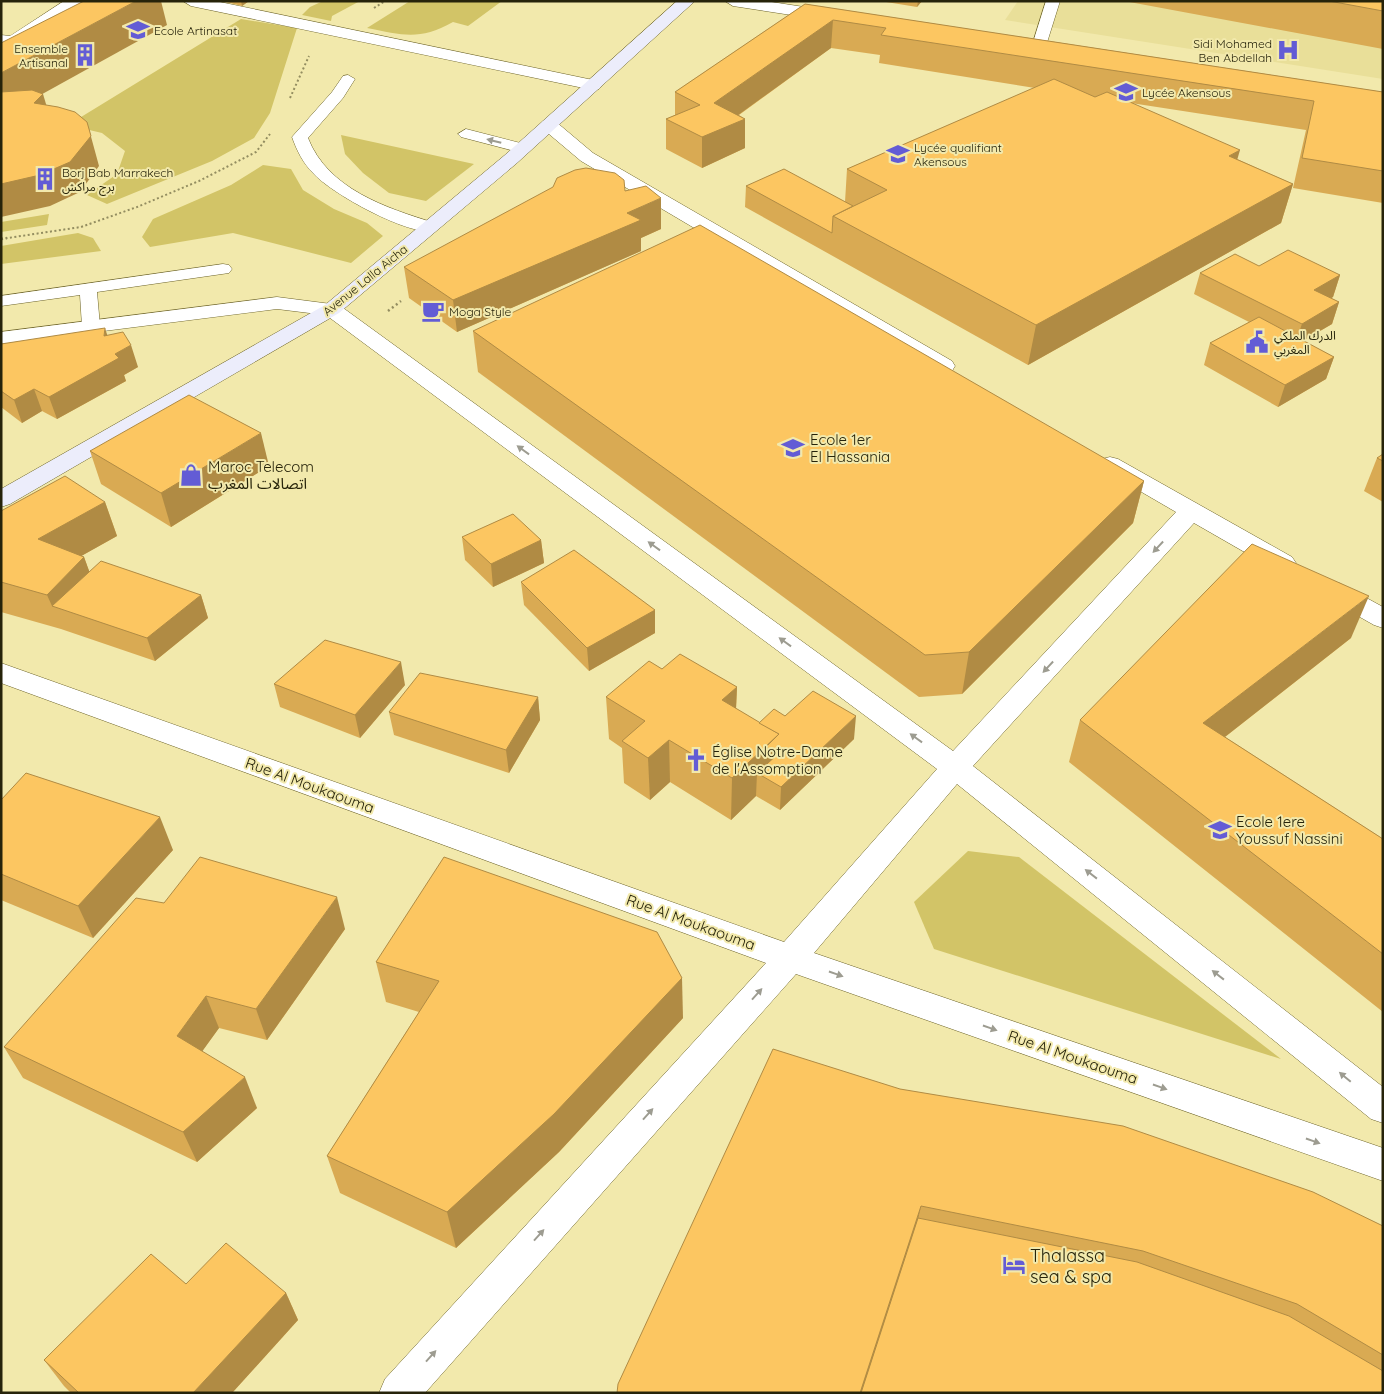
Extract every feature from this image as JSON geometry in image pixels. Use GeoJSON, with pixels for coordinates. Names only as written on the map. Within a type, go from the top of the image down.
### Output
{"type":"FeatureCollection","features":[{"type":"Feature","properties":{"kind":"street"},"geometry":{"type":"LineString","coordinates":[[1,40],[13,41],[75,1]]}},
{"type":"Feature","properties":{"kind":"street"},"geometry":{"type":"LineString","coordinates":[[191,1],[593,85]]}},
{"type":"Feature","properties":{"kind":"street","name":"Avenue Lalla Aicha"},"geometry":{"type":"LineString","coordinates":[[1,499],[332,309],[516,154],[687,1]]}},
{"type":"Feature","properties":{"kind":"street"},"geometry":{"type":"LineString","coordinates":[[733,1],[844,18]]}},
{"type":"Feature","properties":{"kind":"street"},"geometry":{"type":"LineString","coordinates":[[1018,46],[1058,52]]}},
{"type":"Feature","properties":{"kind":"street"},"geometry":{"type":"LineString","coordinates":[[548,124],[587,157],[958,375]]}},
{"type":"Feature","properties":{"kind":"street"},"geometry":{"type":"LineString","coordinates":[[1,338],[277,303],[332,309],[956,767],[1383,1108]]}},
{"type":"Feature","properties":{"kind":"street"},"geometry":{"type":"LineString","coordinates":[[1096,456],[1383,619]]}},
{"type":"Feature","properties":{"kind":"street"},"geometry":{"type":"LineString","coordinates":[[399,1393],[790,958],[956,767],[1191,511]]}},
{"type":"Feature","properties":{"kind":"street","name":"Rue Al Moukaouma"},"geometry":{"type":"LineString","coordinates":[[1,673],[790,958],[1383,1165]]}},
{"type":"Feature","properties":{"kind":"lane"},"geometry":{"type":"LineString","coordinates":[[1038,49],[1053,1]]}},
{"type":"Feature","properties":{"kind":"lane"},"geometry":{"type":"LineString","coordinates":[[348,79],[338,95],[300,137],[302,150],[315,166],[350,195],[382,212],[429,227]]}},
{"type":"Feature","properties":{"kind":"lane"},"geometry":{"type":"LineString","coordinates":[[461,139],[516,154]]}},
{"type":"Feature","properties":{"kind":"lane"},"geometry":{"type":"LineString","coordinates":[[1,301],[223,268]]}},
{"type":"Feature","properties":{"kind":"lane"},"geometry":{"type":"LineString","coordinates":[[88,289],[91,326]]}},
{"type":"Feature","properties":{"kind":"path"},"geometry":{"type":"LineString","coordinates":[[288,102],[304,63],[314,48],[385,1]]}},
{"type":"Feature","properties":{"kind":"path"},"geometry":{"type":"LineString","coordinates":[[1,239],[81,228],[137,207],[199,182],[256,152],[272,132]]}},
{"type":"Feature","properties":{"kind":"shaded area"},"geometry":{"type":"Polygon","coordinates":[[[323,1],[360,1],[332,16],[331,21],[302,15],[310,7],[323,1]]]}},
{"type":"Feature","properties":{"kind":"shaded area"},"geometry":{"type":"Polygon","coordinates":[[[410,1],[502,1],[468,26],[453,22],[430,32],[411,35],[367,28],[410,1]]]}},
{"type":"Feature","properties":{"kind":"shaded area","name":"Sidi Mohamed Ben Abdellah"},"geometry":{"type":"Polygon","coordinates":[[[1018,1],[1383,1],[1383,79],[1005,20],[1018,1]]]}},
{"type":"Feature","properties":{"kind":"shaded area"},"geometry":{"type":"Polygon","coordinates":[[[241,19],[297,28],[270,113],[254,138],[212,161],[107,204],[87,195],[117,174],[125,151],[102,133],[68,125],[241,19]]]}},
{"type":"Feature","properties":{"kind":"shaded area"},"geometry":{"type":"Polygon","coordinates":[[[341,135],[474,164],[426,201],[389,193],[363,173],[345,154],[341,135]]]}},
{"type":"Feature","properties":{"kind":"shaded area"},"geometry":{"type":"Polygon","coordinates":[[[263,165],[291,169],[303,190],[334,209],[367,223],[383,236],[351,263],[233,233],[150,247],[142,237],[153,219],[231,185],[263,165]]]}},
{"type":"Feature","properties":{"kind":"shaded area"},"geometry":{"type":"Polygon","coordinates":[[[49,214],[47,225],[1,232],[1,222],[49,214]]]}},
{"type":"Feature","properties":{"kind":"shaded area"},"geometry":{"type":"Polygon","coordinates":[[[78,233],[93,238],[101,251],[1,264],[1,246],[78,233]]]}},
{"type":"Feature","properties":{"kind":"shaded area"},"geometry":{"type":"Polygon","coordinates":[[[968,851],[1019,857],[1281,1059],[934,949],[914,902],[968,851]]]}},
{"type":"Feature","properties":{"kind":"building"},"geometry":{"type":"Polygon","coordinates":[[[84,1],[136,1],[1,73],[1,43],[84,1]]]}},
{"type":"Feature","properties":{"kind":"building"},"geometry":{"type":"Polygon","coordinates":[[[1329,1],[1383,1],[1383,11],[1329,1]]]}},
{"type":"Feature","properties":{"kind":"building"},"geometry":{"type":"Polygon","coordinates":[[[805,4],[1383,92],[1383,171],[1302,158],[1314,101],[881,35],[886,28],[833,20],[714,103],[745,119],[702,137],[666,119],[700,105],[675,92],[805,4]]]}},
{"type":"Feature","properties":{"kind":"building"},"geometry":{"type":"Polygon","coordinates":[[[1054,79],[1095,97],[1107,92],[1240,150],[1229,156],[1293,184],[1036,325],[833,216],[887,190],[847,169],[1054,79]]]}},
{"type":"Feature","properties":{"kind":"building"},"geometry":{"type":"Polygon","coordinates":[[[32,90],[43,94],[34,103],[75,112],[87,122],[91,136],[70,162],[40,175],[1,184],[1,92],[32,90]]]}},
{"type":"Feature","properties":{"kind":"building"},"geometry":{"type":"Polygon","coordinates":[[[586,168],[615,173],[624,180],[625,191],[646,186],[661,198],[627,213],[641,220],[453,300],[404,267],[553,187],[557,178],[575,170],[586,168]]]}},
{"type":"Feature","properties":{"kind":"building"},"geometry":{"type":"Polygon","coordinates":[[[784,169],[853,206],[833,216],[832,233],[746,186],[784,169]]]}},
{"type":"Feature","properties":{"kind":"building","name":"Ecole 1er El Hassania"},"geometry":{"type":"Polygon","coordinates":[[[700,225],[1144,481],[969,652],[925,655],[473,331],[700,225]]]}},
{"type":"Feature","properties":{"kind":"building"},"geometry":{"type":"Polygon","coordinates":[[[1288,250],[1340,275],[1314,290],[1339,302],[1302,324],[1200,273],[1235,254],[1259,266],[1288,250]]]}},
{"type":"Feature","properties":{"kind":"building"},"geometry":{"type":"Polygon","coordinates":[[[1259,317],[1334,357],[1285,385],[1210,343],[1259,317]]]}},
{"type":"Feature","properties":{"kind":"building"},"geometry":{"type":"Polygon","coordinates":[[[105,328],[104,336],[123,332],[131,345],[115,354],[119,358],[49,397],[34,389],[14,400],[1,391],[1,344],[105,328]]]}},
{"type":"Feature","properties":{"kind":"building"},"geometry":{"type":"Polygon","coordinates":[[[189,395],[261,433],[161,493],[90,451],[189,395]]]}},
{"type":"Feature","properties":{"kind":"building"},"geometry":{"type":"Polygon","coordinates":[[[1383,454],[1383,461],[1377,458],[1383,454]]]}},
{"type":"Feature","properties":{"kind":"building"},"geometry":{"type":"Polygon","coordinates":[[[65,476],[105,502],[38,539],[84,557],[47,595],[1,582],[1,511],[65,476]]]}},
{"type":"Feature","properties":{"kind":"building"},"geometry":{"type":"Polygon","coordinates":[[[513,514],[541,540],[491,564],[462,537],[513,514]]]}},
{"type":"Feature","properties":{"kind":"building"},"geometry":{"type":"Polygon","coordinates":[[[1252,544],[1369,596],[1203,723],[1383,839],[1383,954],[1080,720],[1252,544]]]}},
{"type":"Feature","properties":{"kind":"building"},"geometry":{"type":"Polygon","coordinates":[[[574,550],[655,610],[587,648],[521,582],[574,550]]]}},
{"type":"Feature","properties":{"kind":"building"},"geometry":{"type":"Polygon","coordinates":[[[101,561],[201,595],[147,638],[52,606],[101,561]]]}},
{"type":"Feature","properties":{"kind":"building"},"geometry":{"type":"Polygon","coordinates":[[[325,640],[401,662],[355,715],[274,684],[325,640]]]}},
{"type":"Feature","properties":{"kind":"building"},"geometry":{"type":"Polygon","coordinates":[[[680,654],[737,687],[722,700],[779,734],[732,778],[669,740],[648,758],[622,741],[645,721],[606,697],[649,661],[662,669],[680,654]]]}},
{"type":"Feature","properties":{"kind":"building"},"geometry":{"type":"Polygon","coordinates":[[[420,673],[538,697],[506,750],[389,712],[420,673]]]}},
{"type":"Feature","properties":{"kind":"building"},"geometry":{"type":"Polygon","coordinates":[[[813,691],[856,716],[781,787],[757,773],[778,754],[766,747],[779,734],[759,723],[774,709],[785,716],[813,691]]]}},
{"type":"Feature","properties":{"kind":"building"},"geometry":{"type":"Polygon","coordinates":[[[26,773],[160,817],[78,906],[1,874],[1,800],[26,773]]]}},
{"type":"Feature","properties":{"kind":"building"},"geometry":{"type":"Polygon","coordinates":[[[200,857],[337,897],[256,1009],[206,996],[177,1036],[245,1077],[183,1132],[4,1047],[136,898],[164,903],[200,857]]]}},
{"type":"Feature","properties":{"kind":"building"},"geometry":{"type":"Polygon","coordinates":[[[444,857],[657,932],[682,978],[554,1114],[447,1212],[327,1156],[439,981],[376,962],[444,857]]]}},
{"type":"Feature","properties":{"kind":"building"},"geometry":{"type":"Polygon","coordinates":[[[773,1049],[900,1089],[1123,1126],[1313,1192],[1383,1226],[1383,1355],[1297,1304],[1143,1251],[921,1206],[860,1393],[617,1393],[618,1384],[773,1049]]]}},
{"type":"Feature","properties":{"kind":"building"},"geometry":{"type":"Polygon","coordinates":[[[918,1218],[1137,1262],[1289,1316],[1383,1371],[1383,1393],[861,1393],[918,1218]]]}},
{"type":"Feature","properties":{"kind":"building"},"geometry":{"type":"Polygon","coordinates":[[[226,1243],[286,1293],[193,1393],[79,1393],[44,1360],[151,1254],[186,1284],[226,1243]]]}},
{"type":"Feature","properties":{"kind":"place","name":"Ecole Artinasat"},"geometry":{"type":"Point","coordinates":[138,30]}},
{"type":"Feature","properties":{"kind":"place","name":"Sidi Mohamed Ben Abdellah"},"geometry":{"type":"Point","coordinates":[1288,50]}},
{"type":"Feature","properties":{"kind":"place","name":"Ensemble Artisanal"},"geometry":{"type":"Point","coordinates":[85,55]}},
{"type":"Feature","properties":{"kind":"place","name":"Lycée Akensous"},"geometry":{"type":"Point","coordinates":[1126,92]}},
{"type":"Feature","properties":{"kind":"place","name":"Lycée qualifiant Akensous"},"geometry":{"type":"Point","coordinates":[898,154]}},
{"type":"Feature","properties":{"kind":"place","name":"Borj Bab Marrakech برج مراكش"},"geometry":{"type":"Point","coordinates":[45,179]}},
{"type":"Feature","properties":{"kind":"place","name":"Moga Style"},"geometry":{"type":"Point","coordinates":[433,311]}},
{"type":"Feature","properties":{"kind":"place","name":"الدرك الملكي المغربي"},"geometry":{"type":"Point","coordinates":[1257,342]}},
{"type":"Feature","properties":{"kind":"place","name":"Ecole 1er El Hassania"},"geometry":{"type":"Point","coordinates":[793,448]}},
{"type":"Feature","properties":{"kind":"place","name":"Maroc Telecom اتصالات المغرب"},"geometry":{"type":"Point","coordinates":[191,475]}},
{"type":"Feature","properties":{"kind":"place","name":"Église Notre-Dame de l'Assomption"},"geometry":{"type":"Point","coordinates":[696,760]}},
{"type":"Feature","properties":{"kind":"place","name":"Ecole 1ere Youssuf Nassini"},"geometry":{"type":"Point","coordinates":[1220,830]}},
{"type":"Feature","properties":{"kind":"place","name":"Thalassa sea & spa"},"geometry":{"type":"Point","coordinates":[1014,1265]}}]}
